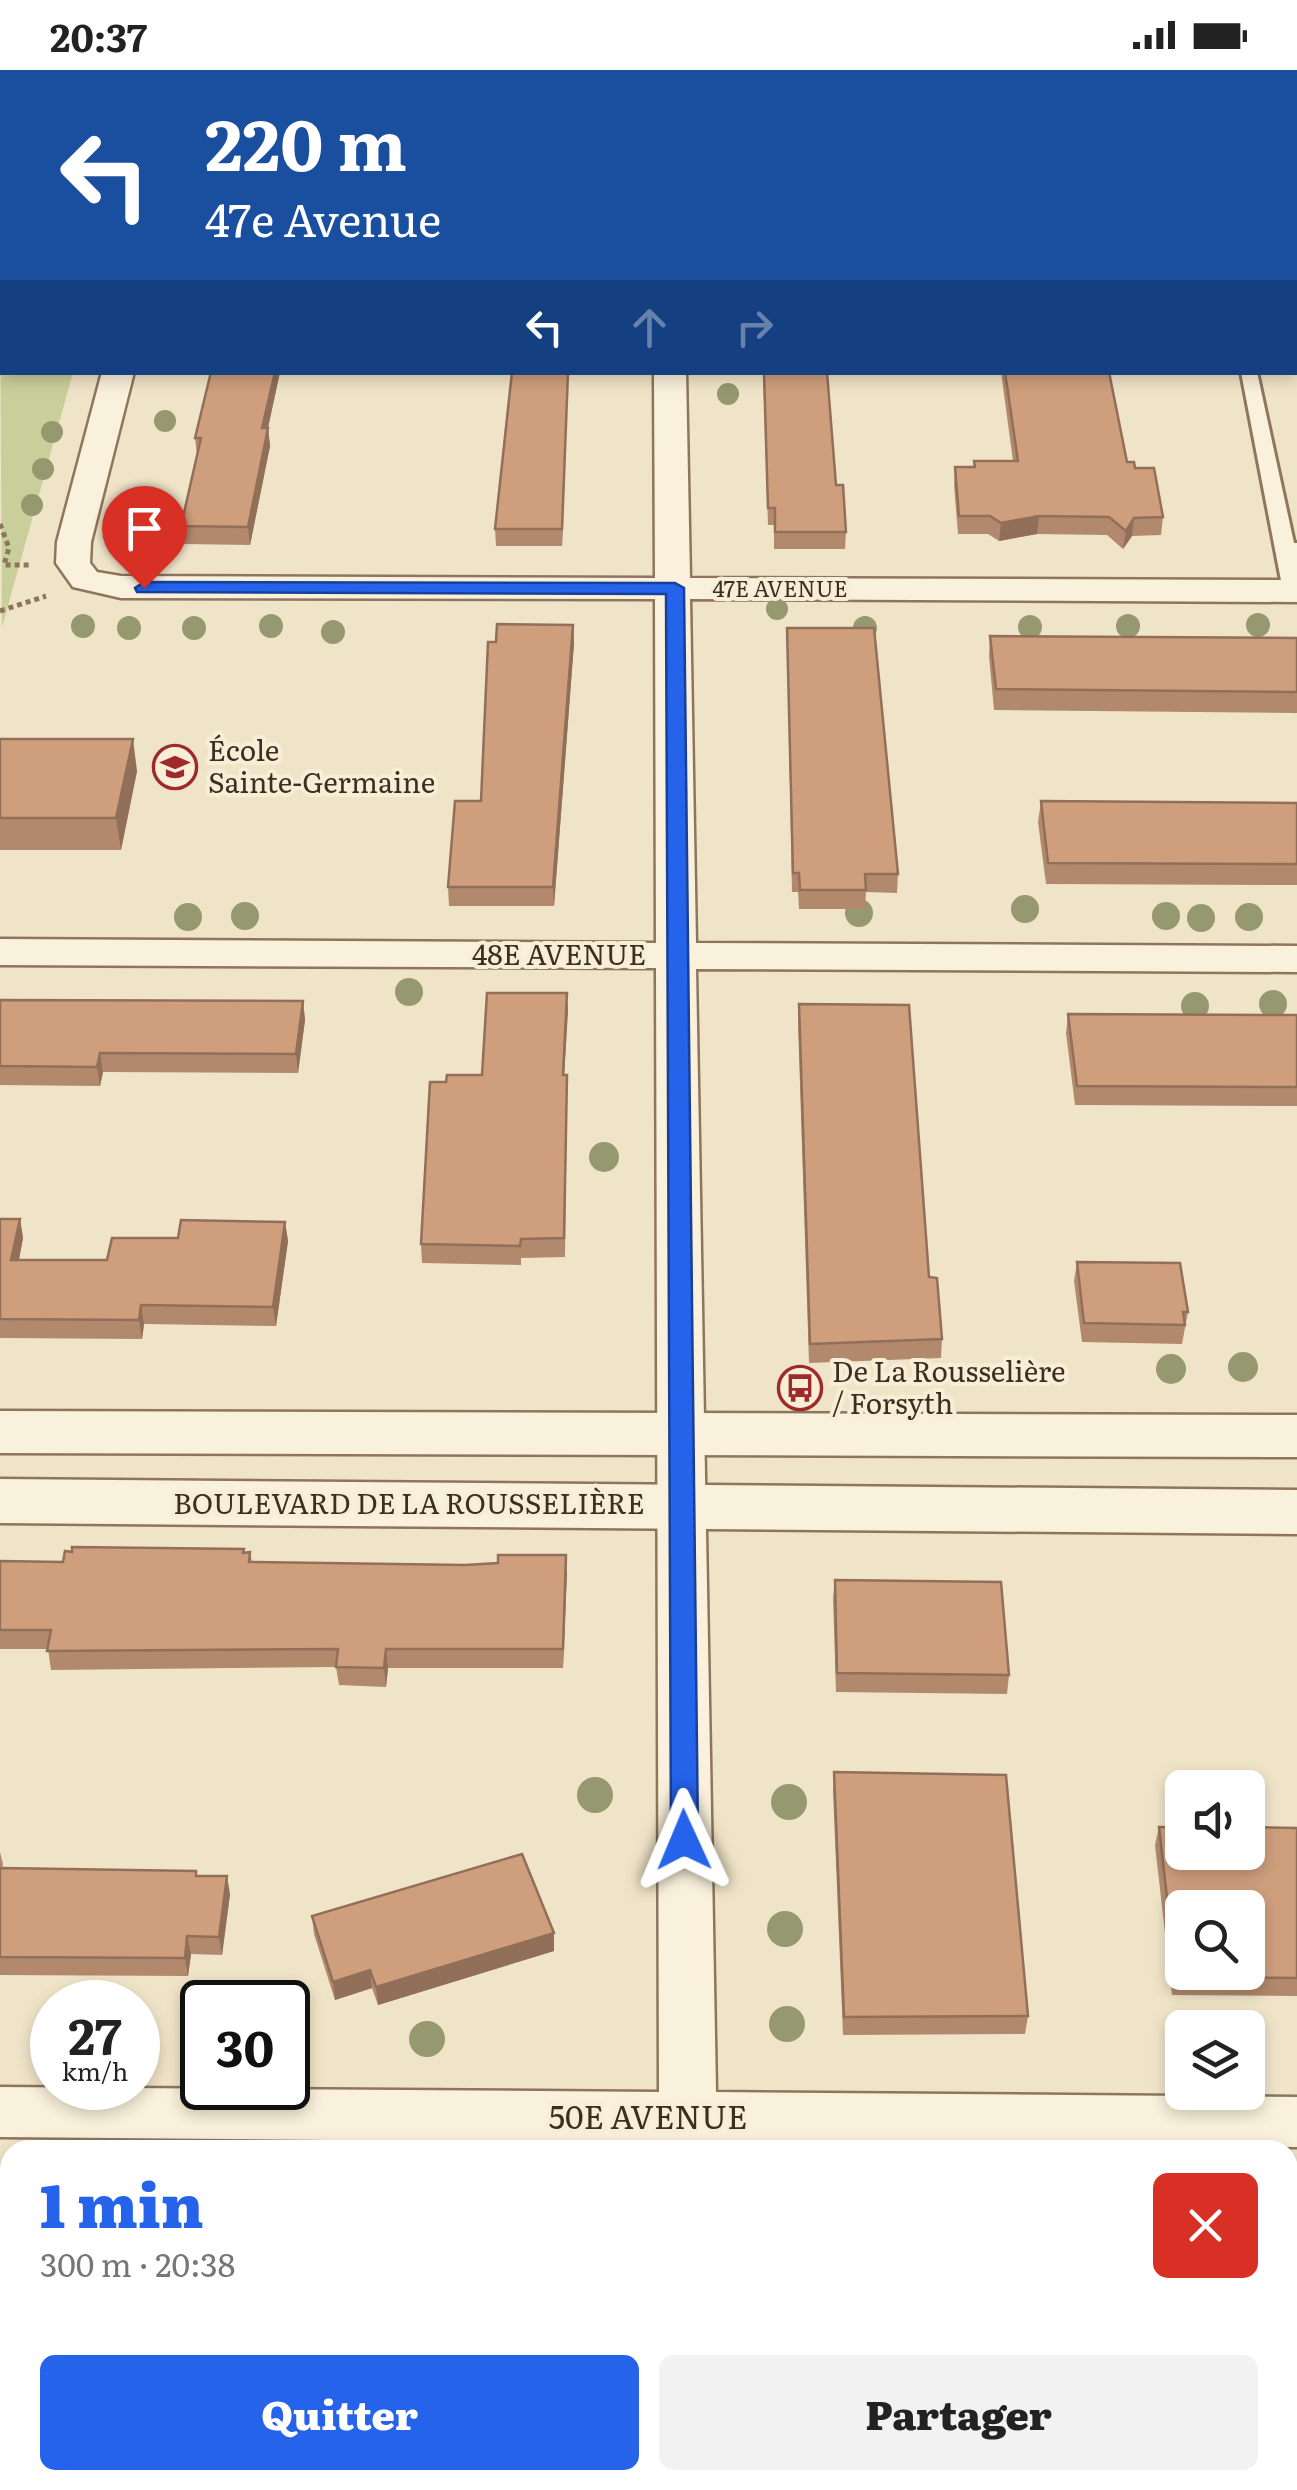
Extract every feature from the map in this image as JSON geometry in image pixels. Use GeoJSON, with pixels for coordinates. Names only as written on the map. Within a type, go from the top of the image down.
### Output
{"type":"FeatureCollection","features":[{"type":"Feature","properties":{"kind":"street","name":"47E AVENUE"},"geometry":{"type":"LineString","coordinates":[[117,375],[74,542],[73,563],[85,580],[122,587],[1295,591]]}},
{"type":"Feature","properties":{"kind":"street"},"geometry":{"type":"LineString","coordinates":[[670,375],[688,2134]]}},
{"type":"Feature","properties":{"kind":"street","name":"48E AVENUE"},"geometry":{"type":"LineString","coordinates":[[0,952],[1297,959]]}},
{"type":"Feature","properties":{"kind":"street"},"geometry":{"type":"LineString","coordinates":[[0,1432],[1297,1436]]}},
{"type":"Feature","properties":{"kind":"street","name":"BOULEVARD DE LA ROUSSELIÈRE"},"geometry":{"type":"LineString","coordinates":[[0,1501],[1297,1512]]}},
{"type":"Feature","properties":{"kind":"street","name":"50E AVENUE"},"geometry":{"type":"LineString","coordinates":[[0,2112],[688,2134],[1297,2122]]}},
{"type":"Feature","properties":{"kind":"lane"},"geometry":{"type":"LineString","coordinates":[[1250,375],[1292,548],[1295,591]]}},
{"type":"Feature","properties":{"kind":"green space"},"geometry":{"type":"Polygon","coordinates":[[[1,375],[72,375],[2,627],[1,375]]]}},
{"type":"Feature","properties":{"kind":"building"},"geometry":{"type":"Polygon","coordinates":[[[210,375],[274,375],[262,428],[268,428],[248,527],[181,526],[201,438],[195,438],[210,375]]]}},
{"type":"Feature","properties":{"kind":"building"},"geometry":{"type":"Polygon","coordinates":[[[512,375],[568,375],[562,529],[495,529],[512,375]]]}},
{"type":"Feature","properties":{"kind":"building"},"geometry":{"type":"Polygon","coordinates":[[[764,375],[827,375],[836,485],[843,485],[846,532],[775,532],[775,508],[768,508],[764,375]]]}},
{"type":"Feature","properties":{"kind":"building"},"geometry":{"type":"Polygon","coordinates":[[[1005,375],[1110,375],[1127,462],[1134,462],[1135,468],[1154,468],[1163,517],[1134,518],[1126,531],[1109,517],[1039,516],[1001,523],[990,516],[959,516],[955,467],[975,467],[974,461],[1018,461],[1005,375]]]}},
{"type":"Feature","properties":{"kind":"building"},"geometry":{"type":"Polygon","coordinates":[[[497,624],[573,625],[553,887],[448,887],[455,801],[481,801],[488,642],[496,642],[497,624]]]}},
{"type":"Feature","properties":{"kind":"building"},"geometry":{"type":"Polygon","coordinates":[[[787,628],[874,628],[898,874],[865,874],[866,890],[800,890],[799,873],[793,873],[787,628]]]}},
{"type":"Feature","properties":{"kind":"building"},"geometry":{"type":"Polygon","coordinates":[[[990,636],[1297,638],[1297,692],[996,689],[990,636]]]}},
{"type":"Feature","properties":{"kind":"building"},"geometry":{"type":"Polygon","coordinates":[[[0,739],[133,739],[116,818],[0,818],[0,739]]]}},
{"type":"Feature","properties":{"kind":"building"},"geometry":{"type":"Polygon","coordinates":[[[1041,801],[1297,803],[1297,864],[1048,863],[1041,801]]]}},
{"type":"Feature","properties":{"kind":"building"},"geometry":{"type":"Polygon","coordinates":[[[487,993],[567,993],[564,1238],[521,1239],[520,1246],[421,1244],[430,1082],[446,1082],[447,1075],[482,1075],[487,993]]]}},
{"type":"Feature","properties":{"kind":"building"},"geometry":{"type":"Polygon","coordinates":[[[0,1000],[303,1001],[296,1054],[100,1053],[97,1067],[0,1066],[0,1000]]]}},
{"type":"Feature","properties":{"kind":"building"},"geometry":{"type":"Polygon","coordinates":[[[799,1004],[909,1005],[929,1277],[937,1278],[942,1339],[810,1344],[799,1004]]]}},
{"type":"Feature","properties":{"kind":"building"},"geometry":{"type":"Polygon","coordinates":[[[1068,1014],[1297,1015],[1297,1087],[1077,1086],[1068,1014]]]}},
{"type":"Feature","properties":{"kind":"building"},"geometry":{"type":"Polygon","coordinates":[[[0,1219],[20,1219],[11,1260],[107,1260],[112,1238],[178,1238],[181,1220],[285,1222],[273,1307],[141,1305],[139,1320],[0,1319],[0,1219]]]}},
{"type":"Feature","properties":{"kind":"building"},"geometry":{"type":"Polygon","coordinates":[[[1077,1262],[1180,1263],[1188,1312],[1183,1312],[1185,1325],[1084,1323],[1077,1262]]]}},
{"type":"Feature","properties":{"kind":"building"},"geometry":{"type":"Polygon","coordinates":[[[72,1547],[244,1549],[243,1553],[250,1552],[249,1562],[465,1565],[498,1563],[498,1555],[566,1555],[563,1649],[386,1649],[384,1668],[336,1667],[338,1649],[47,1651],[51,1630],[0,1630],[0,1561],[63,1562],[65,1551],[72,1552],[72,1547]]]}},
{"type":"Feature","properties":{"kind":"building"},"geometry":{"type":"Polygon","coordinates":[[[835,1580],[1001,1582],[1009,1675],[837,1673],[835,1580]]]}},
{"type":"Feature","properties":{"kind":"building"},"geometry":{"type":"Polygon","coordinates":[[[834,1772],[1006,1775],[1028,2016],[844,2017],[834,1772]]]}},
{"type":"Feature","properties":{"kind":"building"},"geometry":{"type":"Polygon","coordinates":[[[1159,1827],[1165,1827],[1165,1870],[1265,1870],[1265,1827],[1297,1828],[1297,1978],[1265,1978],[1265,1890],[1166,1890],[1159,1827]]]}},
{"type":"Feature","properties":{"kind":"building"},"geometry":{"type":"Polygon","coordinates":[[[522,1854],[554,1933],[376,1987],[370,1970],[333,1982],[312,1916],[522,1854]]]}},
{"type":"Feature","properties":{"kind":"building"},"geometry":{"type":"Polygon","coordinates":[[[0,1868],[196,1871],[196,1876],[227,1876],[219,1937],[187,1936],[185,1958],[0,1957],[0,1868]]]}},
{"type":"Feature","properties":{"kind":"place","name":"École Sainte-Germaine"},"geometry":{"type":"Point","coordinates":[175,767]}},
{"type":"Feature","properties":{"kind":"place","name":"De La Rousselière / Forsyth"},"geometry":{"type":"Point","coordinates":[800,1388]}},
{"type":"Feature","properties":{"kind":"route"},"geometry":{"type":"LineString","coordinates":[[144,588],[675,588],[684,1840]]}}]}
